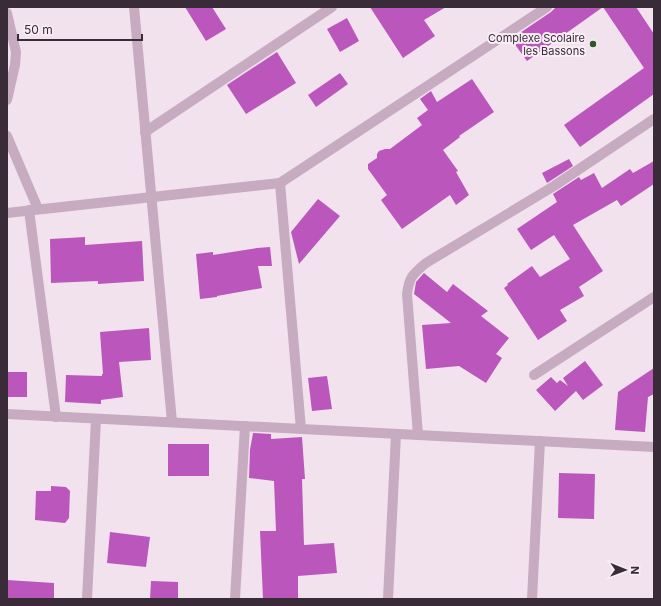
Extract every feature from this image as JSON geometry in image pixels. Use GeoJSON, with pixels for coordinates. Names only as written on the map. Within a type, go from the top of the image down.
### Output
{"type":"FeatureCollection","features":[{"type":"Feature","properties":{"kind":"street"},"geometry":{"type":"LineString","coordinates":[[134,7],[172,422]]}},
{"type":"Feature","properties":{"kind":"street"},"geometry":{"type":"LineString","coordinates":[[145,132],[332,7]]}},
{"type":"Feature","properties":{"kind":"street"},"geometry":{"type":"LineString","coordinates":[[7,213],[280,183],[547,7]]}},
{"type":"Feature","properties":{"kind":"street"},"geometry":{"type":"LineString","coordinates":[[7,13],[16,52],[15,65],[7,100]]}},
{"type":"Feature","properties":{"kind":"street"},"geometry":{"type":"LineString","coordinates":[[418,435],[407,294],[408,283],[414,273],[426,263],[554,186],[654,119]]}},
{"type":"Feature","properties":{"kind":"street"},"geometry":{"type":"LineString","coordinates":[[7,136],[34,210],[56,416]]}},
{"type":"Feature","properties":{"kind":"street"},"geometry":{"type":"LineString","coordinates":[[280,183],[301,429]]}},
{"type":"Feature","properties":{"kind":"street"},"geometry":{"type":"LineString","coordinates":[[534,375],[654,297]]}},
{"type":"Feature","properties":{"kind":"street"},"geometry":{"type":"LineString","coordinates":[[7,414],[654,447]]}},
{"type":"Feature","properties":{"kind":"street"},"geometry":{"type":"LineString","coordinates":[[87,599],[96,419]]}},
{"type":"Feature","properties":{"kind":"street"},"geometry":{"type":"LineString","coordinates":[[235,599],[245,426]]}},
{"type":"Feature","properties":{"kind":"street"},"geometry":{"type":"LineString","coordinates":[[388,599],[396,434]]}},
{"type":"Feature","properties":{"kind":"street"},"geometry":{"type":"LineString","coordinates":[[532,599],[540,442]]}},
{"type":"Feature","properties":{"kind":"building"},"geometry":{"type":"Polygon","coordinates":[[[185,7],[212,7],[226,29],[206,41],[185,7]]]}},
{"type":"Feature","properties":{"kind":"building"},"geometry":{"type":"Polygon","coordinates":[[[370,7],[446,7],[424,20],[435,36],[403,58],[370,7]]]}},
{"type":"Feature","properties":{"kind":"building"},"geometry":{"type":"Polygon","coordinates":[[[556,7],[603,7],[527,61],[511,39],[556,7]]]}},
{"type":"Feature","properties":{"kind":"building"},"geometry":{"type":"Polygon","coordinates":[[[603,7],[636,7],[654,34],[654,94],[580,147],[564,125],[644,68],[603,7]]]}},
{"type":"Feature","properties":{"kind":"building"},"geometry":{"type":"Polygon","coordinates":[[[347,18],[359,41],[340,52],[327,29],[347,18]]]}},
{"type":"Feature","properties":{"kind":"building"},"geometry":{"type":"Polygon","coordinates":[[[277,52],[296,83],[246,114],[227,85],[277,52]]]}},
{"type":"Feature","properties":{"kind":"building"},"geometry":{"type":"Polygon","coordinates":[[[340,73],[348,84],[316,107],[308,95],[340,73]]]}},
{"type":"Feature","properties":{"kind":"building"},"geometry":{"type":"Polygon","coordinates":[[[472,79],[494,112],[459,136],[460,137],[443,150],[458,171],[456,172],[469,195],[456,205],[450,195],[402,229],[381,200],[387,195],[368,169],[368,164],[377,158],[379,151],[390,149],[422,125],[417,118],[428,110],[420,99],[431,91],[437,102],[472,79]]]}},
{"type":"Feature","properties":{"kind":"building"},"geometry":{"type":"Polygon","coordinates":[[[569,159],[573,166],[547,183],[542,173],[569,159]]]}},
{"type":"Feature","properties":{"kind":"building"},"geometry":{"type":"Polygon","coordinates":[[[654,161],[654,184],[621,206],[617,200],[573,225],[603,271],[579,287],[584,296],[560,310],[567,321],[538,340],[504,288],[508,285],[507,284],[532,266],[540,277],[570,259],[554,235],[531,250],[517,229],[557,202],[553,194],[579,177],[581,180],[594,173],[602,188],[630,169],[633,173],[654,161]]]}},
{"type":"Feature","properties":{"kind":"building"},"geometry":{"type":"Polygon","coordinates":[[[318,199],[340,216],[299,264],[291,232],[318,199]]]}},
{"type":"Feature","properties":{"kind":"building"},"geometry":{"type":"Polygon","coordinates":[[[85,237],[85,245],[142,241],[144,281],[98,284],[98,281],[51,283],[50,239],[85,237]]]}},
{"type":"Feature","properties":{"kind":"building"},"geometry":{"type":"Polygon","coordinates":[[[270,247],[272,266],[258,266],[262,288],[200,299],[196,254],[213,252],[213,255],[270,247]]]}},
{"type":"Feature","properties":{"kind":"building"},"geometry":{"type":"Polygon","coordinates":[[[424,273],[447,292],[453,284],[488,311],[481,316],[509,338],[496,354],[502,358],[486,383],[459,366],[426,369],[422,325],[451,323],[414,294],[416,282],[424,273]]]}},
{"type":"Feature","properties":{"kind":"building"},"geometry":{"type":"Polygon","coordinates":[[[149,328],[151,360],[119,362],[123,397],[101,400],[101,404],[65,402],[66,375],[102,376],[103,374],[100,332],[149,328]]]}},
{"type":"Feature","properties":{"kind":"building"},"geometry":{"type":"Polygon","coordinates":[[[585,361],[603,385],[583,400],[576,391],[555,411],[536,390],[551,377],[557,383],[560,380],[568,386],[563,378],[585,361]]]}},
{"type":"Feature","properties":{"kind":"building"},"geometry":{"type":"Polygon","coordinates":[[[654,368],[654,394],[648,397],[645,432],[615,430],[618,392],[654,368]]]}},
{"type":"Feature","properties":{"kind":"building"},"geometry":{"type":"Polygon","coordinates":[[[7,372],[27,372],[27,397],[7,397],[7,372]]]}},
{"type":"Feature","properties":{"kind":"building"},"geometry":{"type":"Polygon","coordinates":[[[327,376],[332,409],[312,411],[308,378],[327,376]]]}},
{"type":"Feature","properties":{"kind":"building"},"geometry":{"type":"Polygon","coordinates":[[[253,433],[271,434],[271,439],[302,437],[305,479],[302,479],[304,545],[334,543],[337,573],[298,576],[298,599],[263,599],[260,531],[276,531],[274,481],[249,478],[250,450],[253,433]]]}},
{"type":"Feature","properties":{"kind":"building"},"geometry":{"type":"Polygon","coordinates":[[[168,444],[209,444],[209,476],[168,476],[168,444]]]}},
{"type":"Feature","properties":{"kind":"building"},"geometry":{"type":"Polygon","coordinates":[[[559,473],[595,474],[594,519],[558,518],[559,473]]]}},
{"type":"Feature","properties":{"kind":"building"},"geometry":{"type":"Polygon","coordinates":[[[51,486],[66,487],[70,491],[69,518],[65,523],[35,520],[36,491],[51,491],[51,486]]]}},
{"type":"Feature","properties":{"kind":"building"},"geometry":{"type":"Polygon","coordinates":[[[110,532],[150,537],[146,567],[107,563],[110,532]]]}},
{"type":"Feature","properties":{"kind":"building"},"geometry":{"type":"Polygon","coordinates":[[[7,580],[54,583],[54,599],[7,599],[7,580]]]}},
{"type":"Feature","properties":{"kind":"building"},"geometry":{"type":"Polygon","coordinates":[[[151,581],[178,582],[178,599],[150,599],[151,581]]]}},
{"type":"Feature","properties":{"kind":"place","name":"Complexe Scolaire les Bassons"},"geometry":{"type":"Point","coordinates":[593,44]}}]}
